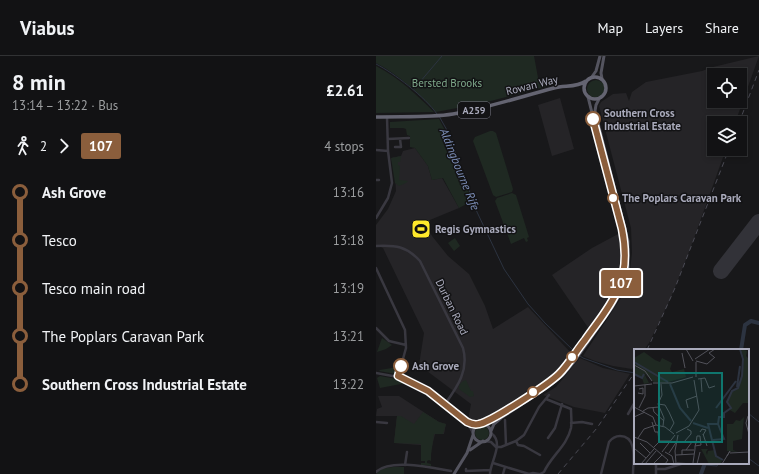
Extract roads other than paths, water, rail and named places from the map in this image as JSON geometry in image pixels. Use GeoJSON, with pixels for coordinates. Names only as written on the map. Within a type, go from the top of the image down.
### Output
{"type":"FeatureCollection","features":[{"type":"Feature","properties":{"kind":"highway"},"geometry":{"type":"LineString","coordinates":[[597,77],[602,79],[606,84],[605,94],[600,99],[588,97],[585,92],[584,89],[586,82],[591,78],[597,77]]}},
{"type":"Feature","properties":{"kind":"highway","name":"Rowan Way"},"geometry":{"type":"LineString","coordinates":[[376,117],[443,115],[479,108],[560,87],[580,85],[586,82]]}},
{"type":"Feature","properties":{"kind":"highway","name":"Rowan Way"},"geometry":{"type":"LineString","coordinates":[[573,86],[585,92]]}},
{"type":"Feature","properties":{"kind":"main road"},"geometry":{"type":"LineString","coordinates":[[591,78],[596,71],[600,56]]}},
{"type":"Feature","properties":{"kind":"main road"},"geometry":{"type":"LineString","coordinates":[[602,79],[601,73],[604,56]]}},
{"type":"Feature","properties":{"kind":"main road"},"geometry":{"type":"LineString","coordinates":[[454,474],[467,453],[474,428],[498,415],[550,381],[561,372],[616,294],[623,276],[625,261],[622,229],[588,97]]}},
{"type":"Feature","properties":{"kind":"main road"},"geometry":{"type":"LineString","coordinates":[[467,453],[489,438],[494,424],[501,418],[557,380],[581,353],[618,299],[626,281],[629,251],[626,232],[595,111],[596,105],[600,99]]}},
{"type":"Feature","properties":{"kind":"main road"},"geometry":{"type":"LineString","coordinates":[[480,424],[487,426],[491,432]]}},
{"type":"Feature","properties":{"kind":"main road"},"geometry":{"type":"LineString","coordinates":[[473,434],[478,441],[484,441]]}},
{"type":"Feature","properties":{"kind":"street"},"geometry":{"type":"LineString","coordinates":[[376,218],[392,188],[392,175],[388,151],[387,117]]}},
{"type":"Feature","properties":{"kind":"street"},"geometry":{"type":"LineString","coordinates":[[388,139],[409,138]]}},
{"type":"Feature","properties":{"kind":"street"},"geometry":{"type":"LineString","coordinates":[[395,147],[401,147],[400,139]]}},
{"type":"Feature","properties":{"kind":"street"},"geometry":{"type":"LineString","coordinates":[[376,150],[388,151]]}},
{"type":"Feature","properties":{"kind":"street","name":"Durban Road"},"geometry":{"type":"LineString","coordinates":[[376,246],[390,245],[401,247],[410,251],[420,261],[463,348],[465,358],[464,373],[459,384],[445,404]]}},
{"type":"Feature","properties":{"kind":"street"},"geometry":{"type":"LineString","coordinates":[[376,268],[405,330],[406,345],[398,376]]}},
{"type":"Feature","properties":{"kind":"street"},"geometry":{"type":"LineString","coordinates":[[376,328],[386,339],[406,345]]}},
{"type":"Feature","properties":{"kind":"street"},"geometry":{"type":"LineString","coordinates":[[376,374],[398,376],[422,388],[467,422],[480,424]]}},
{"type":"Feature","properties":{"kind":"street"},"geometry":{"type":"LineString","coordinates":[[496,447],[516,441],[524,435],[539,407],[549,395]]}},
{"type":"Feature","properties":{"kind":"street"},"geometry":{"type":"LineString","coordinates":[[493,463],[529,474],[540,474],[544,472],[548,463],[561,449],[570,430],[571,423],[571,409],[546,398]]}},
{"type":"Feature","properties":{"kind":"street"},"geometry":{"type":"LineString","coordinates":[[548,438],[554,428],[562,404]]}},
{"type":"Feature","properties":{"kind":"street"},"geometry":{"type":"LineString","coordinates":[[628,414],[634,404]]}},
{"type":"Feature","properties":{"kind":"street"},"geometry":{"type":"LineString","coordinates":[[505,420],[506,445]]}},
{"type":"Feature","properties":{"kind":"street"},"geometry":{"type":"LineString","coordinates":[[376,422],[387,423]]}},
{"type":"Feature","properties":{"kind":"street"},"geometry":{"type":"LineString","coordinates":[[467,422],[473,434]]}},
{"type":"Feature","properties":{"kind":"street"},"geometry":{"type":"LineString","coordinates":[[571,423],[582,422],[592,424]]}},
{"type":"Feature","properties":{"kind":"street"},"geometry":{"type":"LineString","coordinates":[[466,469],[466,471],[490,472],[496,447],[494,435],[491,432]]}},
{"type":"Feature","properties":{"kind":"street"},"geometry":{"type":"LineString","coordinates":[[601,474],[611,439],[618,436],[625,437],[631,442],[634,450],[633,474]]}},
{"type":"Feature","properties":{"kind":"street"},"geometry":{"type":"LineString","coordinates":[[484,441],[491,442],[496,447]]}},
{"type":"Feature","properties":{"kind":"street"},"geometry":{"type":"LineString","coordinates":[[516,441],[518,445],[524,446],[540,455]]}},
{"type":"Feature","properties":{"kind":"street"},"geometry":{"type":"LineString","coordinates":[[405,465],[407,452]]}},
{"type":"Feature","properties":{"kind":"street"},"geometry":{"type":"LineString","coordinates":[[656,464],[656,474]]}},
{"type":"Feature","properties":{"kind":"street"},"geometry":{"type":"LineString","coordinates":[[656,469],[665,469],[681,464]]}},
{"type":"Feature","properties":{"kind":"street"},"geometry":{"type":"LineString","coordinates":[[376,472],[379,469],[388,466],[405,465],[431,467],[451,471]]}},
{"type":"Feature","properties":{"kind":"street"},"geometry":{"type":"LineString","coordinates":[[503,474],[504,467]]}},
{"type":"Feature","properties":{"kind":"waterway"},"geometry":{"type":"LineString","coordinates":[[414,89],[442,56]]}},
{"type":"Feature","properties":{"kind":"waterway","name":"Aldingbourne Rife"},"geometry":{"type":"LineString","coordinates":[[376,64],[409,86],[425,100],[437,114]]}},
{"type":"Feature","properties":{"kind":"waterway","name":"Aldingbourne Rife"},"geometry":{"type":"LineString","coordinates":[[439,116],[448,132],[477,212],[504,269],[528,304],[574,351]]}},
{"type":"Feature","properties":{"kind":"waterway"},"geometry":{"type":"LineString","coordinates":[[741,349],[745,325],[751,321],[759,323]]}},
{"type":"Feature","properties":{"kind":"waterway","name":"Aldingbourne Rife"},"geometry":{"type":"LineString","coordinates":[[580,356],[617,370],[634,373]]}},
{"type":"Feature","properties":{"kind":"waterway"},"geometry":{"type":"LineString","coordinates":[[749,414],[759,422]]}},
{"type":"Feature","properties":{"kind":"waterway"},"geometry":{"type":"LineString","coordinates":[[749,459],[759,466]]}},
{"type":"Feature","properties":{"kind":"waterway","name":"Aldingbourne Rife"},"geometry":{"type":"LineString","coordinates":[[701,474],[705,464]]}},
{"type":"Feature","properties":{"kind":"waterway"},"geometry":{"type":"LineString","coordinates":[[705,465],[717,466],[718,464]]}},
{"type":"Feature","properties":{"kind":"railway"},"geometry":{"type":"LineString","coordinates":[[742,116],[759,70]]}},
{"type":"Feature","properties":{"kind":"railway"},"geometry":{"type":"LineString","coordinates":[[647,349],[675,288],[726,156]]}},
{"type":"Feature","properties":{"kind":"railway"},"geometry":{"type":"LineString","coordinates":[[558,474],[597,428],[634,373]]}},
{"type":"Feature","properties":{"kind":"place","name":"Southern Cross Industrial Estate"},"geometry":{"type":"Point","coordinates":[593,119]}},
{"type":"Feature","properties":{"kind":"place","name":"The Poplars Caravan Park"},"geometry":{"type":"Point","coordinates":[613,198]}},
{"type":"Feature","properties":{"kind":"place","name":"Regis Gymnastics"},"geometry":{"type":"Point","coordinates":[421,229]}},
{"type":"Feature","properties":{"kind":"place","name":"Ash Grove"},"geometry":{"type":"Point","coordinates":[401,366]}},
{"type":"Feature","properties":{"kind":"park label","name":"Bersted Brooks"},"geometry":{"type":"Point","coordinates":[447,83]}}]}
